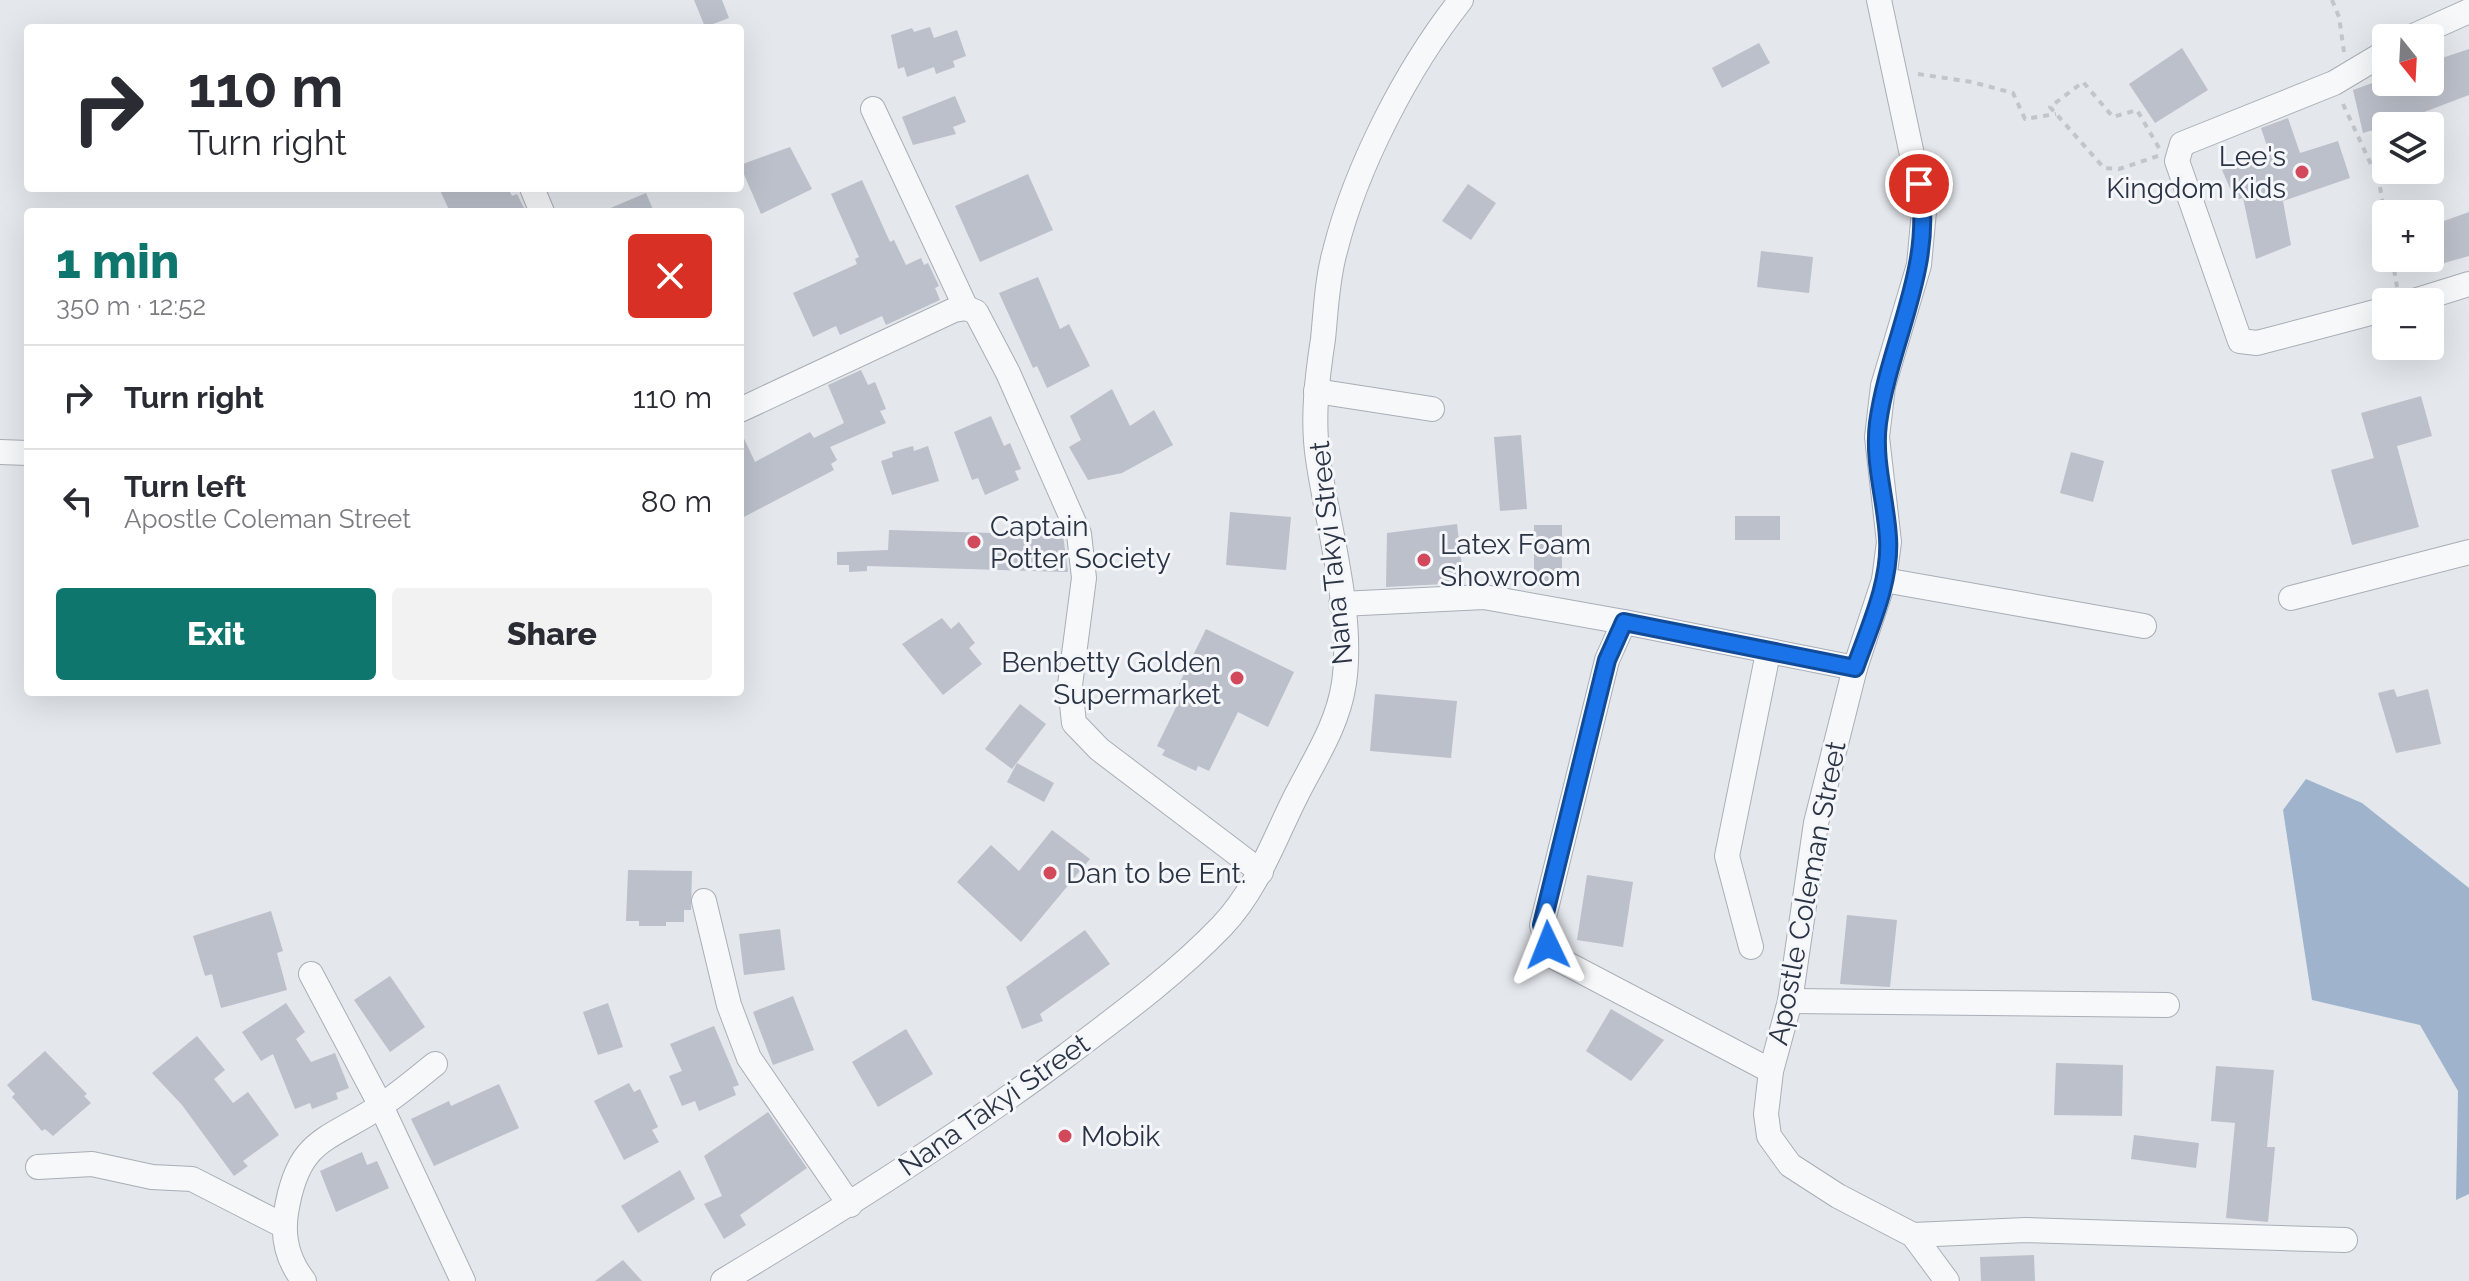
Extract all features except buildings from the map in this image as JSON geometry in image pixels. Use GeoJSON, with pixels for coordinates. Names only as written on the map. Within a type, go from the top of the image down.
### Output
{"type":"FeatureCollection","features":[{"type":"Feature","properties":{"kind":"street","name":"Nana Takyi Street"},"geometry":{"type":"LineString","coordinates":[[723,1281],[850,1205],[1024,1086],[1122,1013],[1223,925],[1261,872],[1278,830],[1337,718],[1345,679],[1341,604],[1317,454],[1316,391],[1334,254],[1352,194],[1425,53],[1461,0]]}},
{"type":"Feature","properties":{"kind":"street","name":"Apostle Coleman Street"},"geometry":{"type":"LineString","coordinates":[[1879,0],[1924,211],[1919,265],[1883,386],[1877,437],[1889,542],[1884,580],[1855,668],[1816,823],[1790,1001],[1771,1071],[1766,1114],[1769,1136],[1776,1151],[1790,1165],[1838,1196],[1913,1235],[1947,1281]]}},
{"type":"Feature","properties":{"kind":"street"},"geometry":{"type":"LineString","coordinates":[[2440,24],[2469,11]]}},
{"type":"Feature","properties":{"kind":"street"},"geometry":{"type":"LineString","coordinates":[[2372,60],[2340,79],[2182,144],[2177,161],[2240,341],[2257,343],[2372,313]]}},
{"type":"Feature","properties":{"kind":"street"},"geometry":{"type":"LineString","coordinates":[[873,109],[966,308],[976,312],[1008,373],[1079,534],[1084,578],[1070,685],[1074,723],[1099,749],[1261,872]]}},
{"type":"Feature","properties":{"kind":"street"},"geometry":{"type":"LineString","coordinates":[[2444,292],[2469,284]]}},
{"type":"Feature","properties":{"kind":"street"},"geometry":{"type":"LineString","coordinates":[[744,408],[834,364],[966,308]]}},
{"type":"Feature","properties":{"kind":"street"},"geometry":{"type":"LineString","coordinates":[[1316,391],[1432,409]]}},
{"type":"Feature","properties":{"kind":"street"},"geometry":{"type":"LineString","coordinates":[[0,452],[24,453]]}},
{"type":"Feature","properties":{"kind":"street"},"geometry":{"type":"LineString","coordinates":[[2291,598],[2469,552]]}},
{"type":"Feature","properties":{"kind":"street"},"geometry":{"type":"LineString","coordinates":[[1884,580],[2144,626]]}},
{"type":"Feature","properties":{"kind":"street"},"geometry":{"type":"LineString","coordinates":[[1341,604],[1484,597],[1855,668]]}},
{"type":"Feature","properties":{"kind":"street"},"geometry":{"type":"LineString","coordinates":[[1624,622],[1607,660],[1542,925],[1548,945],[1558,959],[1771,1071]]}},
{"type":"Feature","properties":{"kind":"street"},"geometry":{"type":"LineString","coordinates":[[1751,947],[1727,856],[1768,653]]}},
{"type":"Feature","properties":{"kind":"street"},"geometry":{"type":"LineString","coordinates":[[704,901],[729,1005],[749,1058],[850,1205]]}},
{"type":"Feature","properties":{"kind":"street"},"geometry":{"type":"LineString","coordinates":[[311,974],[381,1106],[463,1281]]}},
{"type":"Feature","properties":{"kind":"street"},"geometry":{"type":"LineString","coordinates":[[1790,1001],[2167,1005]]}},
{"type":"Feature","properties":{"kind":"street"},"geometry":{"type":"LineString","coordinates":[[304,1281],[290,1263],[284,1226],[291,1184],[306,1154],[326,1135],[381,1106],[435,1064]]}},
{"type":"Feature","properties":{"kind":"street"},"geometry":{"type":"LineString","coordinates":[[38,1167],[92,1164],[152,1177],[192,1179],[284,1226]]}},
{"type":"Feature","properties":{"kind":"street"},"geometry":{"type":"LineString","coordinates":[[1913,1235],[2026,1230],[2345,1240]]}},
{"type":"Feature","properties":{"kind":"path"},"geometry":{"type":"LineString","coordinates":[[2332,0],[2339,17],[2340,79],[2372,165]]}},
{"type":"Feature","properties":{"kind":"path"},"geometry":{"type":"LineString","coordinates":[[1896,71],[1972,82],[2013,93],[2025,119],[2056,114]]}},
{"type":"Feature","properties":{"kind":"path"},"geometry":{"type":"LineString","coordinates":[[2083,82],[2113,117],[2137,110],[2162,154],[2119,169],[2104,168],[2056,114],[2050,107],[2083,82]]}},
{"type":"Feature","properties":{"kind":"path"},"geometry":{"type":"LineString","coordinates":[[2380,187],[2382,200]]}},
{"type":"Feature","properties":{"kind":"water"},"geometry":{"type":"Polygon","coordinates":[[[2306,779],[2362,803],[2469,888],[2469,1194],[2456,1200],[2458,1091],[2420,1025],[2312,1000],[2283,810],[2306,779]]]}},
{"type":"Feature","properties":{"kind":"place","name":"Lee's Kingdom Kids"},"geometry":{"type":"Point","coordinates":[2302,172]}},
{"type":"Feature","properties":{"kind":"place","name":"Captain Potter Society"},"geometry":{"type":"Point","coordinates":[974,542]}},
{"type":"Feature","properties":{"kind":"place","name":"Latex Foam Showroom"},"geometry":{"type":"Point","coordinates":[1424,560]}},
{"type":"Feature","properties":{"kind":"place","name":"Benbetty Golden Supermarket"},"geometry":{"type":"Point","coordinates":[1237,678]}},
{"type":"Feature","properties":{"kind":"place","name":"Dan to be Ent."},"geometry":{"type":"Point","coordinates":[1050,873]}},
{"type":"Feature","properties":{"kind":"place","name":"Mobik"},"geometry":{"type":"Point","coordinates":[1065,1136]}},
{"type":"Feature","properties":{"kind":"route"},"geometry":{"type":"LineString","coordinates":[[1548,945],[1542,925],[1607,660],[1624,622],[1743,649],[1855,668],[1884,580],[1889,542],[1877,437],[1883,386],[1919,265],[1924,211],[1919,184]]}}]}
